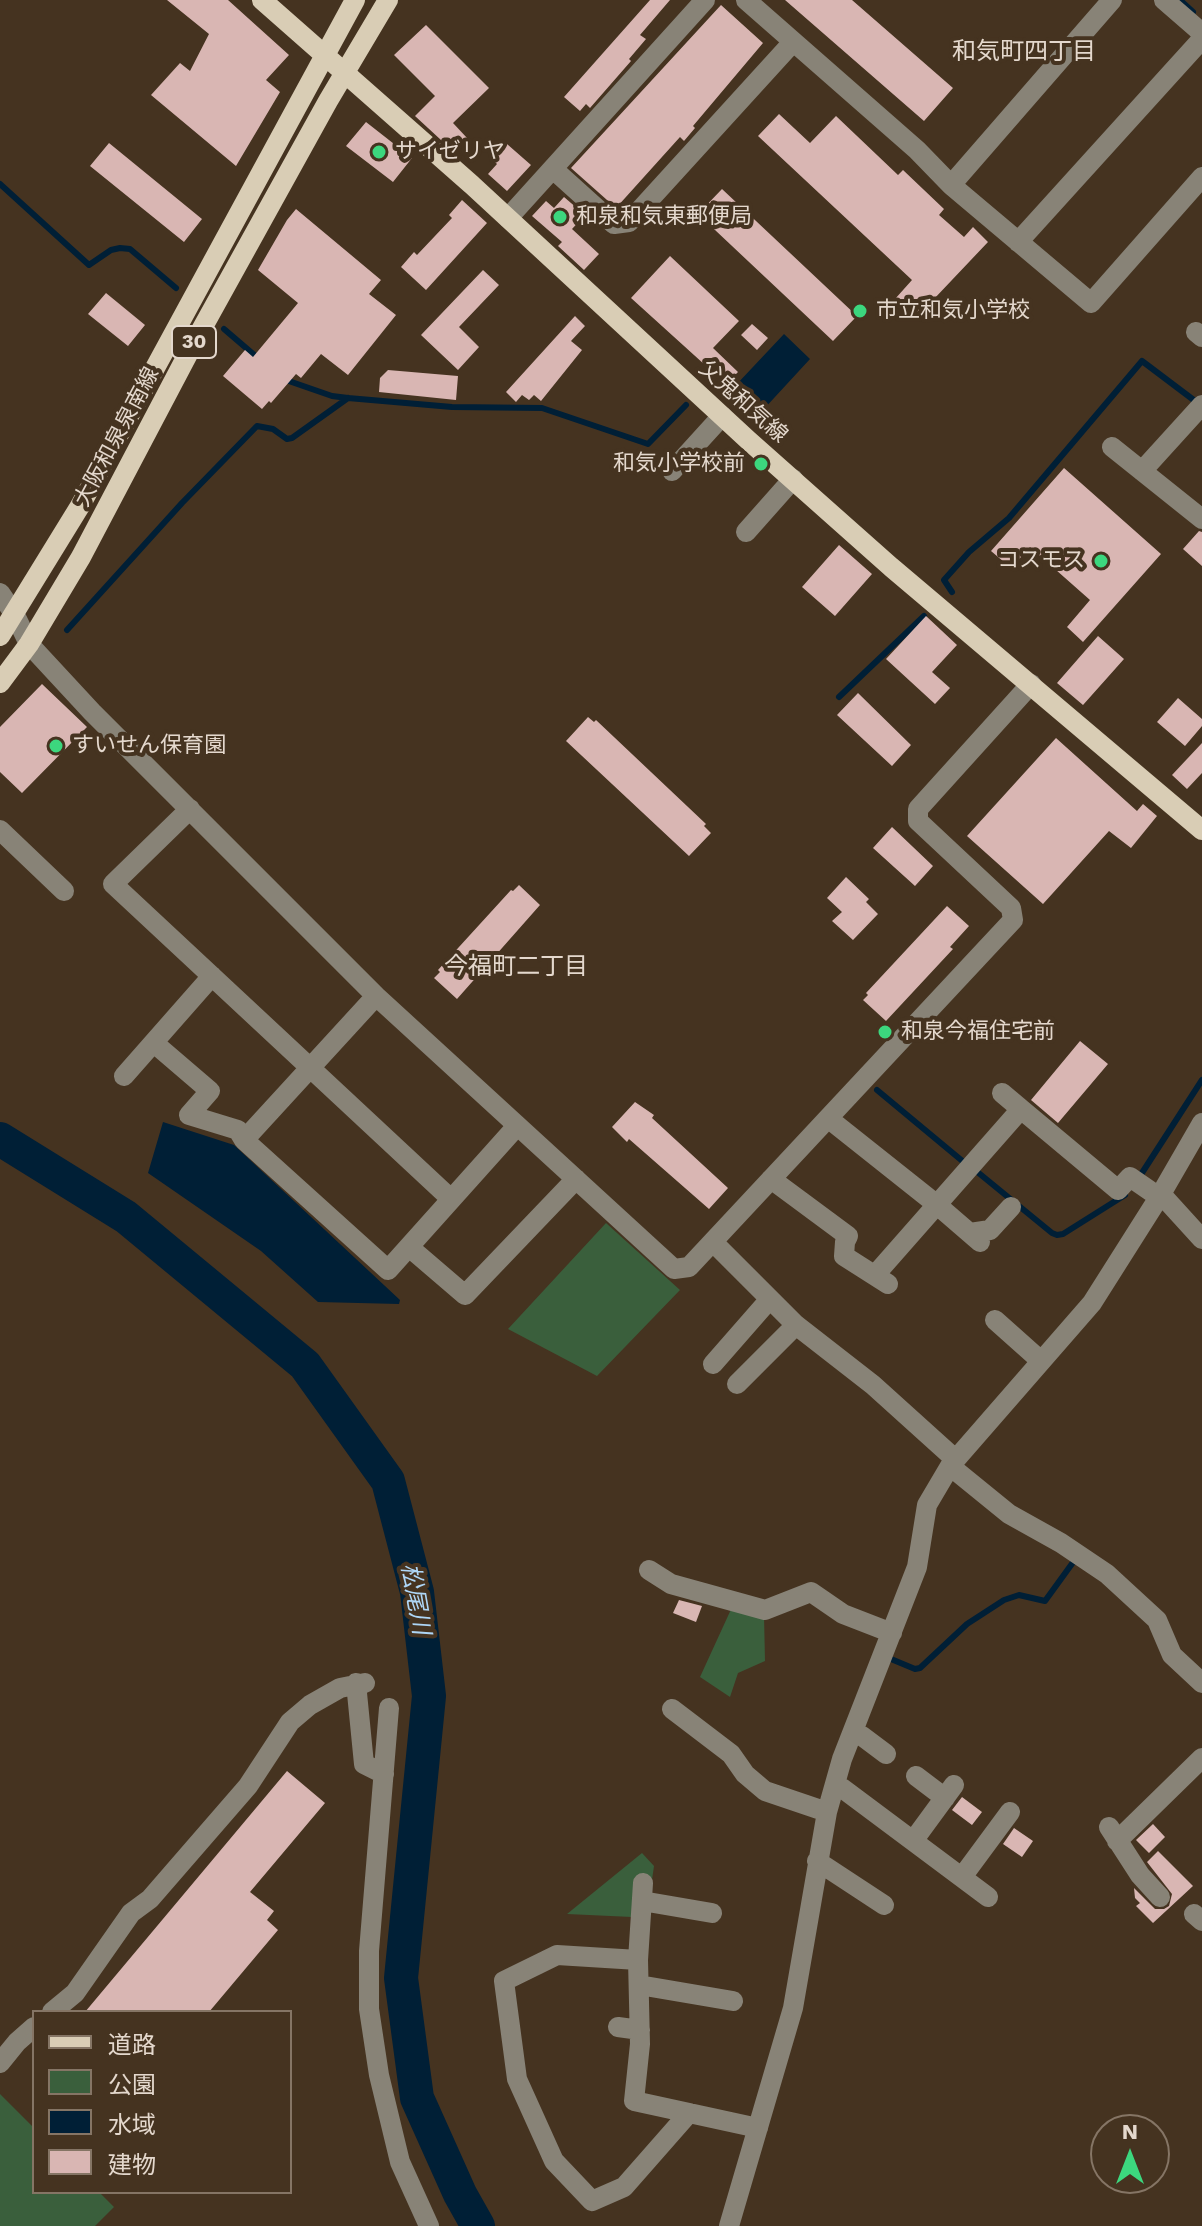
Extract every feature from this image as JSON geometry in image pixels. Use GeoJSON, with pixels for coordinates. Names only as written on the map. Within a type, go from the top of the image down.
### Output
{"type":"FeatureCollection","features":[{"type":"Feature","properties":{"kind":"main road","name":"父鬼和気線"},"geometry":{"type":"LineString","coordinates":[[262,0],[508,218],[891,567],[1202,830]]}},
{"type":"Feature","properties":{"kind":"main road","name":"大阪和泉泉南線"},"geometry":{"type":"LineString","coordinates":[[0,636],[80,506],[355,0]]}},
{"type":"Feature","properties":{"kind":"main road","name":"大阪和泉泉南線"},"geometry":{"type":"LineString","coordinates":[[0,683],[29,644],[81,557],[189,352],[388,0]]}},
{"type":"Feature","properties":{"kind":"street"},"geometry":{"type":"LineString","coordinates":[[508,218],[705,0]]}},
{"type":"Feature","properties":{"kind":"street"},"geometry":{"type":"LineString","coordinates":[[746,0],[917,150],[951,185],[1091,303],[1202,177]]}},
{"type":"Feature","properties":{"kind":"street"},"geometry":{"type":"LineString","coordinates":[[951,185],[1112,0]]}},
{"type":"Feature","properties":{"kind":"street"},"geometry":{"type":"LineString","coordinates":[[1018,242],[1202,36],[1164,0]]}},
{"type":"Feature","properties":{"kind":"street"},"geometry":{"type":"LineString","coordinates":[[553,169],[614,224],[629,222],[793,42]]}},
{"type":"Feature","properties":{"kind":"street"},"geometry":{"type":"LineString","coordinates":[[1142,471],[1200,407]]}},
{"type":"Feature","properties":{"kind":"street"},"geometry":{"type":"LineString","coordinates":[[672,471],[722,416]]}},
{"type":"Feature","properties":{"kind":"street"},"geometry":{"type":"LineString","coordinates":[[1112,447],[1202,519]]}},
{"type":"Feature","properties":{"kind":"street"},"geometry":{"type":"LineString","coordinates":[[746,532],[793,479]]}},
{"type":"Feature","properties":{"kind":"street"},"geometry":{"type":"LineString","coordinates":[[0,593],[29,644],[92,712],[376,996],[674,1269],[689,1267],[1013,920],[1011,908],[918,821],[918,809],[1031,684]]}},
{"type":"Feature","properties":{"kind":"street"},"geometry":{"type":"LineString","coordinates":[[190,809],[113,884],[451,1199]]}},
{"type":"Feature","properties":{"kind":"street"},"geometry":{"type":"LineString","coordinates":[[4,825],[59,878]]}},
{"type":"Feature","properties":{"kind":"street"},"geometry":{"type":"LineString","coordinates":[[124,1076],[212,976]]}},
{"type":"Feature","properties":{"kind":"street"},"geometry":{"type":"LineString","coordinates":[[244,1140],[376,996]]}},
{"type":"Feature","properties":{"kind":"street"},"geometry":{"type":"LineString","coordinates":[[154,1043],[210,1091],[189,1115],[238,1130],[244,1140],[388,1270],[517,1126]]}},
{"type":"Feature","properties":{"kind":"street"},"geometry":{"type":"LineString","coordinates":[[1002,1093],[1118,1190],[1130,1177],[1160,1195],[1202,1239]]}},
{"type":"Feature","properties":{"kind":"street"},"geometry":{"type":"LineString","coordinates":[[771,1179],[848,1236],[840,1265],[882,1280],[936,1204],[1021,1109]]}},
{"type":"Feature","properties":{"kind":"street"},"geometry":{"type":"LineString","coordinates":[[829,1119],[975,1238],[1007,1220]]}},
{"type":"Feature","properties":{"kind":"street"},"geometry":{"type":"LineString","coordinates":[[729,2226],[793,2008],[827,1812],[842,1759],[917,1567],[927,1505],[952,1462],[1092,1303],[1202,1123]]}},
{"type":"Feature","properties":{"kind":"street"},"geometry":{"type":"LineString","coordinates":[[409,1247],[465,1295],[576,1179]]}},
{"type":"Feature","properties":{"kind":"street"},"geometry":{"type":"LineString","coordinates":[[713,1242],[796,1325],[873,1385],[1009,1514],[1061,1543],[1107,1574],[1157,1620],[1172,1655],[1202,1683]]}},
{"type":"Feature","properties":{"kind":"street"},"geometry":{"type":"LineString","coordinates":[[713,1364],[769,1300]]}},
{"type":"Feature","properties":{"kind":"street"},"geometry":{"type":"LineString","coordinates":[[995,1320],[1041,1361]]}},
{"type":"Feature","properties":{"kind":"street"},"geometry":{"type":"LineString","coordinates":[[737,1384],[796,1325]]}},
{"type":"Feature","properties":{"kind":"street"},"geometry":{"type":"LineString","coordinates":[[649,1570],[671,1584],[765,1610],[811,1592],[843,1614],[892,1633]]}},
{"type":"Feature","properties":{"kind":"street"},"geometry":{"type":"LineString","coordinates":[[54,2010],[75,1993],[131,1913],[150,1899],[248,1786],[290,1722],[310,1705],[340,1688],[361,1683],[364,1764],[384,1774]]}},
{"type":"Feature","properties":{"kind":"street"},"geometry":{"type":"LineString","coordinates":[[389,1708],[369,1951],[369,2009],[379,2075],[400,2162],[429,2226]]}},
{"type":"Feature","properties":{"kind":"street"},"geometry":{"type":"LineString","coordinates":[[678,1721],[731,1754],[733,1770],[745,1774],[765,1791],[827,1812]]}},
{"type":"Feature","properties":{"kind":"street"},"geometry":{"type":"LineString","coordinates":[[854,1733],[886,1754]]}},
{"type":"Feature","properties":{"kind":"street"},"geometry":{"type":"LineString","coordinates":[[1160,1897],[1140,1875],[1113,1834],[1175,1773],[1202,1758]]}},
{"type":"Feature","properties":{"kind":"street"},"geometry":{"type":"LineString","coordinates":[[913,1841],[949,1792],[916,1776]]}},
{"type":"Feature","properties":{"kind":"street"},"geometry":{"type":"LineString","coordinates":[[835,1786],[842,1788],[988,1897]]}},
{"type":"Feature","properties":{"kind":"street"},"geometry":{"type":"LineString","coordinates":[[962,1877],[994,1847],[1010,1812]]}},
{"type":"Feature","properties":{"kind":"street"},"geometry":{"type":"LineString","coordinates":[[817,1861],[884,1905]]}},
{"type":"Feature","properties":{"kind":"street"},"geometry":{"type":"LineString","coordinates":[[712,1913],[642,1892],[638,1960],[640,2030],[634,2101],[758,2128]]}},
{"type":"Feature","properties":{"kind":"street"},"geometry":{"type":"LineString","coordinates":[[638,1960],[557,1955],[504,1981],[517,2079],[554,2161],[592,2201],[624,2187],[689,2113]]}},
{"type":"Feature","properties":{"kind":"street"},"geometry":{"type":"LineString","coordinates":[[639,1985],[733,2001]]}},
{"type":"Feature","properties":{"kind":"street"},"geometry":{"type":"LineString","coordinates":[[618,2027],[640,2030]]}},
{"type":"Feature","properties":{"kind":"street"},"geometry":{"type":"LineString","coordinates":[[0,2063],[32,2029]]}},
{"type":"Feature","properties":{"kind":"green space"},"geometry":{"type":"Polygon","coordinates":[[[606,1223],[680,1290],[597,1376],[508,1329],[606,1223]]]}},
{"type":"Feature","properties":{"kind":"green space"},"geometry":{"type":"Polygon","coordinates":[[[733,1605],[764,1615],[765,1661],[738,1673],[730,1697],[700,1677],[733,1605]]]}},
{"type":"Feature","properties":{"kind":"green space"},"geometry":{"type":"Polygon","coordinates":[[[642,1853],[654,1866],[652,1880],[636,1879],[632,1917],[567,1914],[642,1853]]]}},
{"type":"Feature","properties":{"kind":"green space"},"geometry":{"type":"Polygon","coordinates":[[[0,2094],[32,2126],[32,2194],[101,2194],[114,2207],[95,2226],[0,2226],[0,2094]]]}},
{"type":"Feature","properties":{"kind":"water"},"geometry":{"type":"Polygon","coordinates":[[[784,334],[810,359],[763,410],[736,385],[784,334]]]}},
{"type":"Feature","properties":{"kind":"water"},"geometry":{"type":"Polygon","coordinates":[[[163,1122],[234,1145],[400,1300],[399,1304],[318,1302],[261,1251],[148,1173],[163,1122]]]}},
{"type":"Feature","properties":{"kind":"building"},"geometry":{"type":"Polygon","coordinates":[[[167,0],[228,0],[289,55],[266,80],[280,92],[236,166],[151,95],[180,63],[190,71],[209,34],[167,0]]]}},
{"type":"Feature","properties":{"kind":"building"},"geometry":{"type":"Polygon","coordinates":[[[650,0],[670,0],[640,35],[646,39],[629,59],[631,61],[590,108],[586,104],[580,111],[564,97],[650,0]]]}},
{"type":"Feature","properties":{"kind":"building"},"geometry":{"type":"Polygon","coordinates":[[[785,0],[852,0],[953,88],[924,121],[785,0]]]}},
{"type":"Feature","properties":{"kind":"building"},"geometry":{"type":"Polygon","coordinates":[[[721,5],[763,43],[693,126],[695,128],[684,141],[680,137],[616,208],[571,168],[721,5]]]}},
{"type":"Feature","properties":{"kind":"building"},"geometry":{"type":"Polygon","coordinates":[[[426,25],[489,88],[453,123],[468,139],[454,152],[415,116],[435,96],[394,55],[426,25]]]}},
{"type":"Feature","properties":{"kind":"building"},"geometry":{"type":"Polygon","coordinates":[[[779,114],[810,143],[836,116],[898,175],[903,170],[944,209],[939,215],[964,237],[973,227],[988,242],[915,319],[895,299],[912,280],[758,136],[779,114]]]}},
{"type":"Feature","properties":{"kind":"building","name":"サイゼリヤ"},"geometry":{"type":"Polygon","coordinates":[[[366,122],[412,158],[393,182],[346,146],[366,122]]]}},
{"type":"Feature","properties":{"kind":"building"},"geometry":{"type":"Polygon","coordinates":[[[109,143],[202,219],[184,242],[90,166],[109,143]]]}},
{"type":"Feature","properties":{"kind":"building"},"geometry":{"type":"Polygon","coordinates":[[[507,144],[531,165],[507,191],[488,174],[497,164],[493,160],[507,144]]]}},
{"type":"Feature","properties":{"kind":"building"},"geometry":{"type":"Polygon","coordinates":[[[722,189],[857,316],[833,341],[698,214],[722,189]]]}},
{"type":"Feature","properties":{"kind":"building"},"geometry":{"type":"Polygon","coordinates":[[[564,197],[585,215],[572,229],[599,254],[584,270],[558,246],[562,242],[532,216],[546,201],[554,208],[564,197]]]}},
{"type":"Feature","properties":{"kind":"building"},"geometry":{"type":"Polygon","coordinates":[[[462,200],[487,223],[426,290],[401,267],[414,252],[417,255],[452,218],[449,215],[462,200]]]}},
{"type":"Feature","properties":{"kind":"building"},"geometry":{"type":"Polygon","coordinates":[[[296,209],[381,280],[369,294],[396,315],[348,375],[321,354],[301,378],[296,374],[262,409],[223,376],[245,350],[253,357],[298,303],[258,270],[296,209]]]}},
{"type":"Feature","properties":{"kind":"building"},"geometry":{"type":"Polygon","coordinates":[[[670,256],[739,321],[713,348],[738,372],[726,384],[631,298],[670,256]]]}},
{"type":"Feature","properties":{"kind":"building"},"geometry":{"type":"Polygon","coordinates":[[[483,270],[499,285],[459,327],[479,347],[458,370],[421,335],[483,270]]]}},
{"type":"Feature","properties":{"kind":"building"},"geometry":{"type":"Polygon","coordinates":[[[106,293],[145,325],[128,346],[88,314],[106,293]]]}},
{"type":"Feature","properties":{"kind":"building"},"geometry":{"type":"Polygon","coordinates":[[[575,316],[585,326],[571,341],[582,350],[541,401],[534,395],[529,400],[522,395],[516,402],[506,392],[575,316]]]}},
{"type":"Feature","properties":{"kind":"building"},"geometry":{"type":"Polygon","coordinates":[[[752,324],[768,338],[757,350],[741,335],[752,324]]]}},
{"type":"Feature","properties":{"kind":"building"},"geometry":{"type":"Polygon","coordinates":[[[388,370],[458,376],[456,400],[379,392],[380,378],[388,370]]]}},
{"type":"Feature","properties":{"kind":"building","name":"コスモス"},"geometry":{"type":"Polygon","coordinates":[[[1064,468],[1161,554],[1083,642],[1067,627],[1090,600],[1030,547],[1011,568],[991,551],[1064,468]]]}},
{"type":"Feature","properties":{"kind":"building"},"geometry":{"type":"Polygon","coordinates":[[[1199,531],[1202,532],[1202,566],[1183,549],[1199,531]]]}},
{"type":"Feature","properties":{"kind":"building"},"geometry":{"type":"Polygon","coordinates":[[[839,545],[872,574],[835,616],[802,587],[839,545]]]}},
{"type":"Feature","properties":{"kind":"building"},"geometry":{"type":"Polygon","coordinates":[[[926,616],[957,645],[932,672],[950,688],[935,704],[886,659],[926,616]]]}},
{"type":"Feature","properties":{"kind":"building"},"geometry":{"type":"Polygon","coordinates":[[[1098,636],[1124,659],[1083,705],[1057,683],[1098,636]]]}},
{"type":"Feature","properties":{"kind":"building"},"geometry":{"type":"Polygon","coordinates":[[[42,684],[87,727],[22,793],[0,772],[0,727],[42,684]]]}},
{"type":"Feature","properties":{"kind":"building"},"geometry":{"type":"Polygon","coordinates":[[[858,693],[911,745],[892,766],[837,715],[858,693]]]}},
{"type":"Feature","properties":{"kind":"building"},"geometry":{"type":"Polygon","coordinates":[[[1178,698],[1202,719],[1202,726],[1185,746],[1157,722],[1178,698]]]}},
{"type":"Feature","properties":{"kind":"building"},"geometry":{"type":"Polygon","coordinates":[[[588,717],[594,722],[596,720],[706,824],[704,826],[711,833],[689,856],[566,741],[588,717]]]}},
{"type":"Feature","properties":{"kind":"building"},"geometry":{"type":"Polygon","coordinates":[[[1056,738],[1137,811],[1143,804],[1157,816],[1131,848],[1109,831],[1043,904],[967,836],[1056,738]]]}},
{"type":"Feature","properties":{"kind":"building"},"geometry":{"type":"Polygon","coordinates":[[[1202,743],[1202,773],[1187,789],[1172,775],[1202,743]]]}},
{"type":"Feature","properties":{"kind":"building"},"geometry":{"type":"Polygon","coordinates":[[[892,827],[933,866],[915,886],[873,848],[892,827]]]}},
{"type":"Feature","properties":{"kind":"building"},"geometry":{"type":"Polygon","coordinates":[[[846,877],[869,899],[866,902],[878,914],[853,940],[832,921],[842,912],[827,898],[846,877]]]}},
{"type":"Feature","properties":{"kind":"building"},"geometry":{"type":"Polygon","coordinates":[[[519,885],[540,905],[457,999],[434,978],[440,972],[438,970],[519,885]]]}},
{"type":"Feature","properties":{"kind":"building"},"geometry":{"type":"Polygon","coordinates":[[[947,906],[969,926],[950,947],[953,949],[886,1021],[863,1000],[868,995],[866,993],[947,906]]]}},
{"type":"Feature","properties":{"kind":"building"},"geometry":{"type":"Polygon","coordinates":[[[1080,1041],[1108,1064],[1058,1123],[1031,1100],[1080,1041]]]}},
{"type":"Feature","properties":{"kind":"building"},"geometry":{"type":"Polygon","coordinates":[[[635,1102],[654,1115],[652,1118],[728,1188],[709,1209],[612,1127],[635,1102]]]}},
{"type":"Feature","properties":{"kind":"building"},"geometry":{"type":"Polygon","coordinates":[[[679,1600],[702,1606],[696,1622],[673,1613],[679,1600]]]}},
{"type":"Feature","properties":{"kind":"building"},"geometry":{"type":"Polygon","coordinates":[[[287,1771],[325,1803],[250,1892],[274,1911],[267,1920],[278,1930],[211,2010],[87,2010],[287,1771]]]}},
{"type":"Feature","properties":{"kind":"building"},"geometry":{"type":"Polygon","coordinates":[[[962,1797],[982,1812],[972,1825],[952,1810],[962,1797]]]}},
{"type":"Feature","properties":{"kind":"building"},"geometry":{"type":"Polygon","coordinates":[[[1153,1824],[1165,1837],[1149,1853],[1136,1840],[1153,1824]]]}},
{"type":"Feature","properties":{"kind":"building"},"geometry":{"type":"Polygon","coordinates":[[[1014,1828],[1033,1841],[1022,1857],[1003,1844],[1014,1828]]]}},
{"type":"Feature","properties":{"kind":"building"},"geometry":{"type":"Polygon","coordinates":[[[1158,1851],[1193,1886],[1153,1923],[1136,1906],[1140,1903],[1135,1898],[1134,1888],[1155,1909],[1169,1906],[1172,1894],[1147,1862],[1158,1851]]]}},
{"type":"Feature","properties":{"kind":"waterway"},"geometry":{"type":"LineString","coordinates":[[1180,0],[1193,12]]}},
{"type":"Feature","properties":{"kind":"waterway"},"geometry":{"type":"LineString","coordinates":[[0,184],[89,265],[111,250],[130,249],[176,288]]}},
{"type":"Feature","properties":{"kind":"waterway"},"geometry":{"type":"LineString","coordinates":[[224,329],[259,359]]}},
{"type":"Feature","properties":{"kind":"waterway"},"geometry":{"type":"LineString","coordinates":[[952,592],[944,580],[969,552],[1009,518],[1142,361],[1199,404]]}},
{"type":"Feature","properties":{"kind":"waterway"},"geometry":{"type":"LineString","coordinates":[[283,379],[332,396],[348,398],[452,407],[542,408],[648,444],[686,405]]}},
{"type":"Feature","properties":{"kind":"waterway"},"geometry":{"type":"LineString","coordinates":[[67,630],[182,503],[257,426],[273,429],[287,439],[292,438],[348,398]]}},
{"type":"Feature","properties":{"kind":"waterway"},"geometry":{"type":"LineString","coordinates":[[839,697],[924,616]]}},
{"type":"Feature","properties":{"kind":"waterway"},"geometry":{"type":"LineString","coordinates":[[1140,1176],[1202,1080]]}},
{"type":"Feature","properties":{"kind":"waterway"},"geometry":{"type":"LineString","coordinates":[[877,1090],[966,1164]]}},
{"type":"Feature","properties":{"kind":"waterway","name":"松尾川"},"geometry":{"type":"LineString","coordinates":[[0,1139],[126,1217],[305,1365],[388,1481],[417,1592],[429,1696],[401,1978],[417,2098],[460,2194],[478,2226]]}},
{"type":"Feature","properties":{"kind":"waterway"},"geometry":{"type":"LineString","coordinates":[[975,1170],[1057,1235],[1125,1195]]}},
{"type":"Feature","properties":{"kind":"waterway"},"geometry":{"type":"LineString","coordinates":[[891,1659],[915,1669],[920,1668],[967,1624],[1004,1600],[1019,1595],[1045,1601],[1074,1561]]}},
{"type":"Feature","properties":{"kind":"place","name":"サイゼリヤ"},"geometry":{"type":"Point","coordinates":[379,152]}},
{"type":"Feature","properties":{"kind":"place","name":"和泉和気東郵便局"},"geometry":{"type":"Point","coordinates":[560,217]}},
{"type":"Feature","properties":{"kind":"place","name":"市立和気小学校"},"geometry":{"type":"Point","coordinates":[860,311]}},
{"type":"Feature","properties":{"kind":"place","name":"和気小学校前"},"geometry":{"type":"Point","coordinates":[761,464]}},
{"type":"Feature","properties":{"kind":"place","name":"コスモス"},"geometry":{"type":"Point","coordinates":[1101,561]}},
{"type":"Feature","properties":{"kind":"place","name":"すいせん保育園"},"geometry":{"type":"Point","coordinates":[56,746]}},
{"type":"Feature","properties":{"kind":"place","name":"和泉今福住宅前"},"geometry":{"type":"Point","coordinates":[885,1032]}},
{"type":"Feature","properties":{"kind":"district","name":"和気町四丁目"},"geometry":{"type":"Point","coordinates":[1024,52]}},
{"type":"Feature","properties":{"kind":"district","name":"今福町二丁目"},"geometry":{"type":"Point","coordinates":[516,967]}}]}
